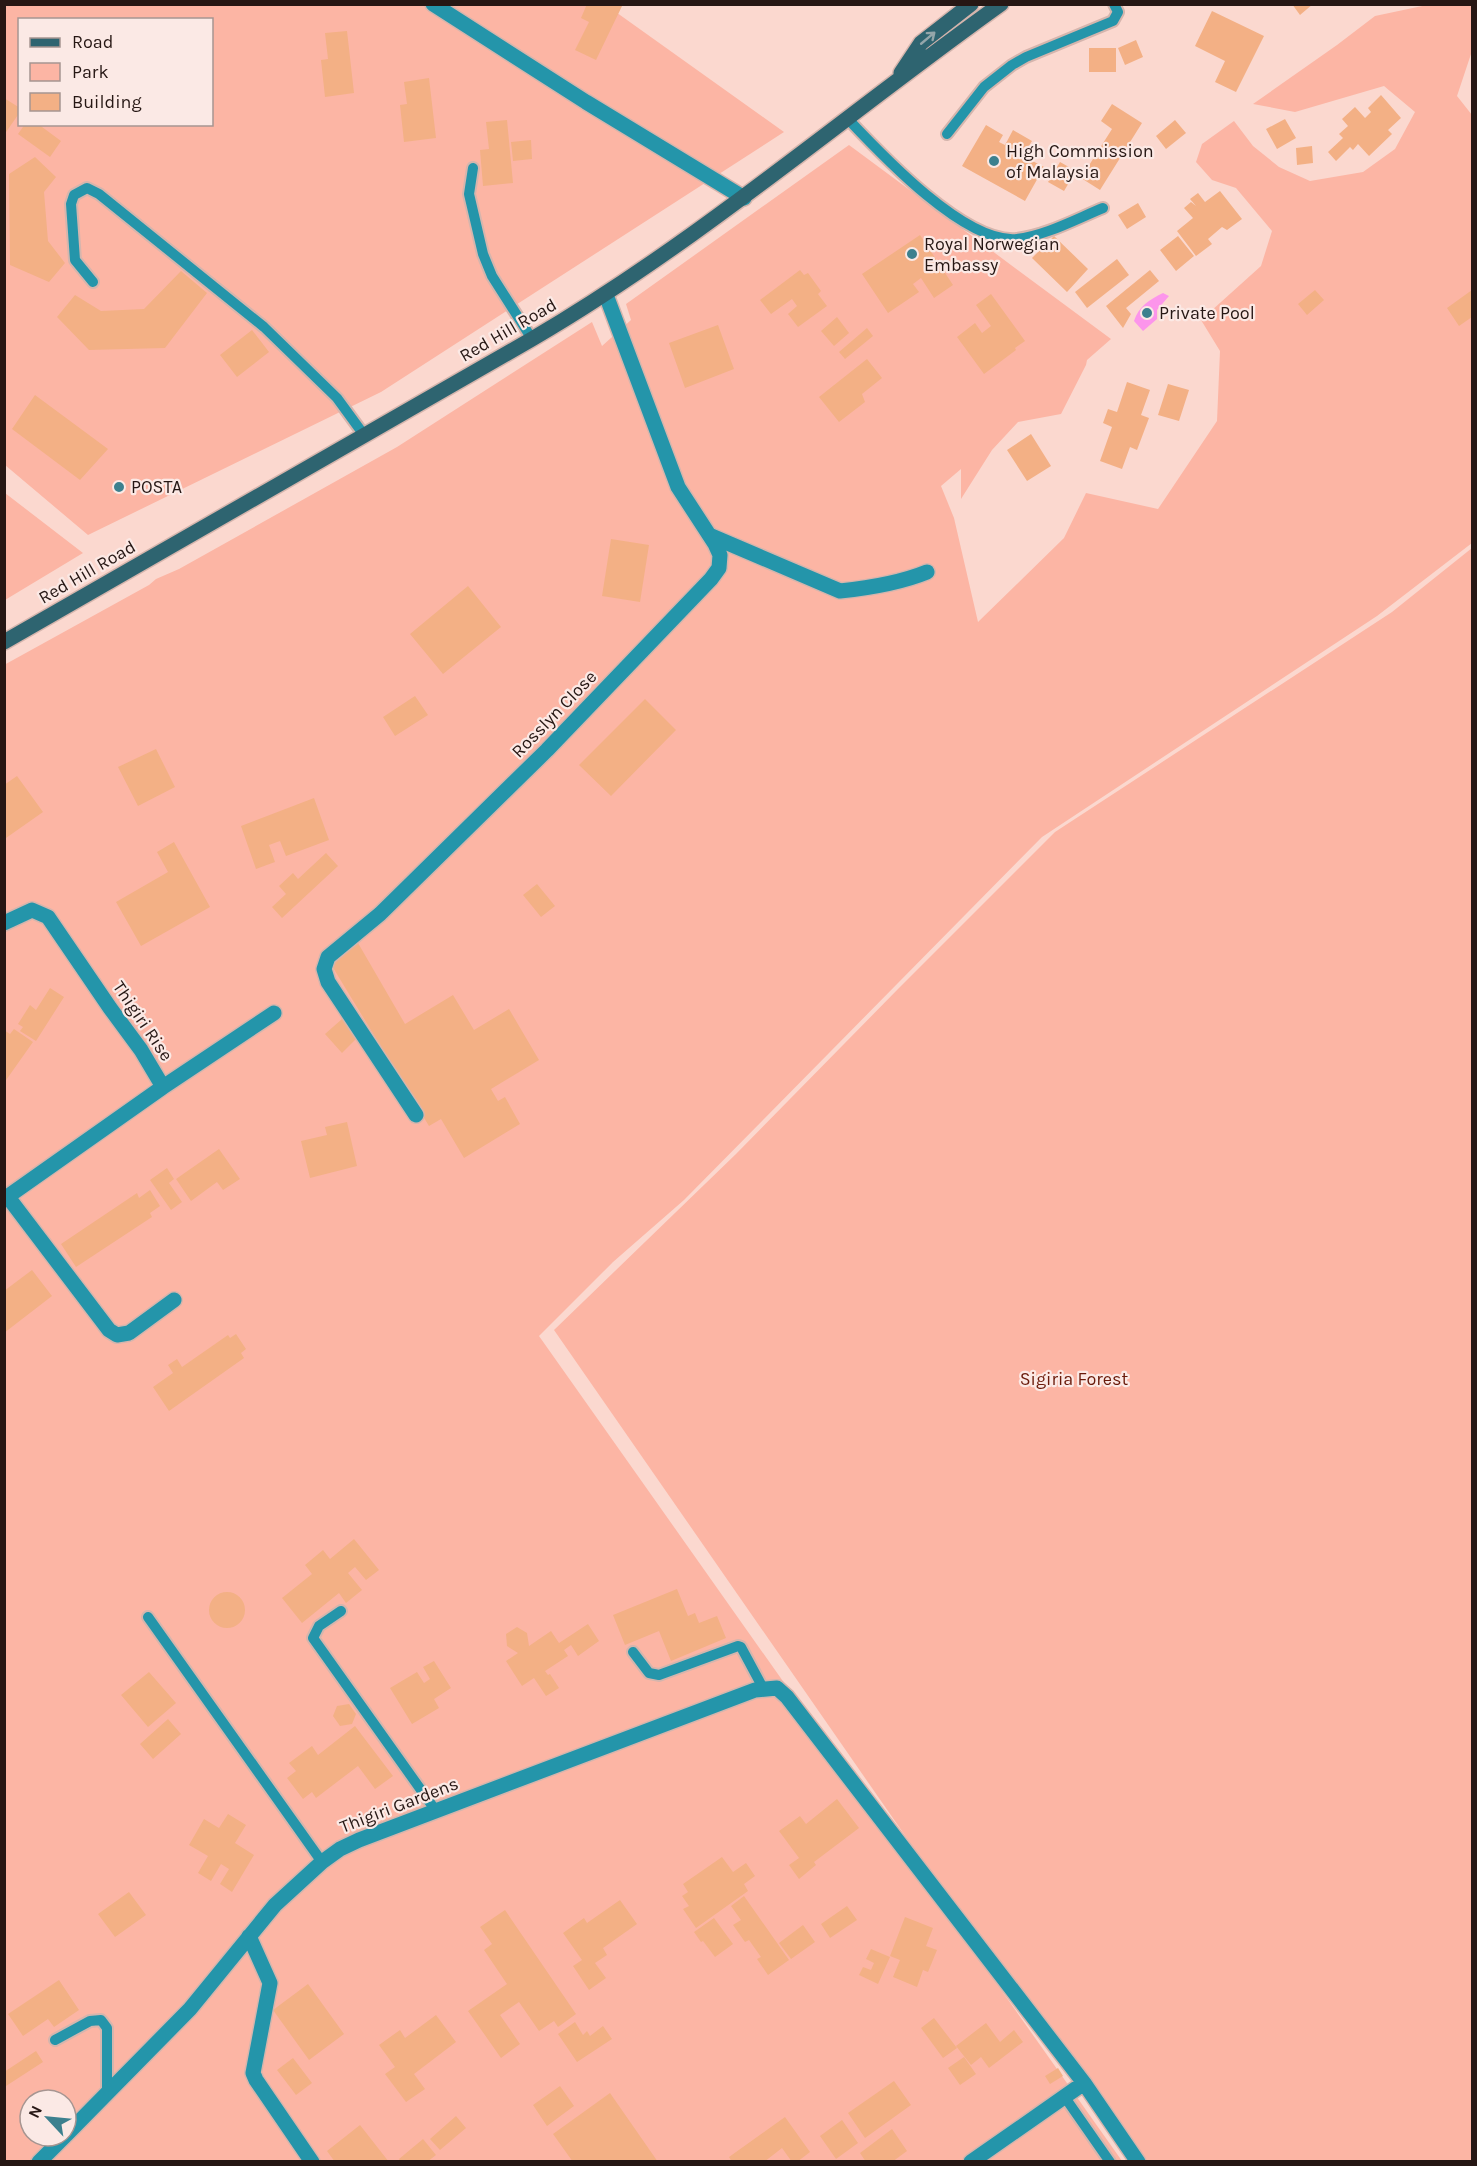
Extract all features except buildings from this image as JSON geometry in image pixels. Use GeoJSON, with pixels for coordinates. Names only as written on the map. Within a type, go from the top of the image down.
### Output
{"type":"FeatureCollection","features":[{"type":"Feature","properties":{"kind":"main road"},"geometry":{"type":"LineString","coordinates":[[896,81],[921,43],[971,4]]}},
{"type":"Feature","properties":{"kind":"main road","name":"Red Hill Road"},"geometry":{"type":"LineString","coordinates":[[4,642],[606,295],[744,198],[860,108],[1001,4]]}},
{"type":"Feature","properties":{"kind":"street"},"geometry":{"type":"LineString","coordinates":[[433,4],[586,102],[744,198]]}},
{"type":"Feature","properties":{"kind":"street","name":"Rosslyn Close"},"geometry":{"type":"LineString","coordinates":[[416,1115],[328,982],[324,969],[328,957],[380,914],[538,758],[719,568],[720,555],[678,487],[606,295]]}},
{"type":"Feature","properties":{"kind":"street"},"geometry":{"type":"LineString","coordinates":[[708,535],[840,591],[862,589],[912,578],[927,572]]}},
{"type":"Feature","properties":{"kind":"street","name":"Thigiri Rise"},"geometry":{"type":"LineString","coordinates":[[4,923],[32,910],[48,917],[141,1050],[163,1087],[6,1198]]}},
{"type":"Feature","properties":{"kind":"street"},"geometry":{"type":"LineString","coordinates":[[163,1087],[274,1013]]}},
{"type":"Feature","properties":{"kind":"street"},"geometry":{"type":"LineString","coordinates":[[6,1198],[109,1330],[117,1335],[129,1333],[174,1300]]}},
{"type":"Feature","properties":{"kind":"street"},"geometry":{"type":"LineString","coordinates":[[770,1688],[787,1697],[1084,2083],[1138,2162]]}},
{"type":"Feature","properties":{"kind":"street","name":"Thigiri Gardens"},"geometry":{"type":"LineString","coordinates":[[78,2122],[189,2009],[276,1905],[322,1862],[340,1850],[359,1840],[770,1688]]}},
{"type":"Feature","properties":{"kind":"street"},"geometry":{"type":"LineString","coordinates":[[249,1936],[270,1983],[253,2073],[312,2162]]}},
{"type":"Feature","properties":{"kind":"street"},"geometry":{"type":"LineString","coordinates":[[971,2162],[1084,2083]]}},
{"type":"Feature","properties":{"kind":"street","name":"Thigiri Gardens"},"geometry":{"type":"LineString","coordinates":[[39,2162],[52,2148]]}},
{"type":"Feature","properties":{"kind":"lane"},"geometry":{"type":"LineString","coordinates":[[947,134],[984,87],[1026,57],[1113,21],[1118,12],[1114,4]]}},
{"type":"Feature","properties":{"kind":"lane"},"geometry":{"type":"LineString","coordinates":[[848,118],[912,182],[963,222],[982,233],[997,238],[1019,239],[1038,234],[1103,208]]}},
{"type":"Feature","properties":{"kind":"lane"},"geometry":{"type":"LineString","coordinates":[[473,168],[470,194],[483,254],[492,276],[532,339]]}},
{"type":"Feature","properties":{"kind":"lane"},"geometry":{"type":"LineString","coordinates":[[93,282],[75,260],[71,204],[74,195],[87,189],[99,194],[264,327],[337,398],[364,435]]}},
{"type":"Feature","properties":{"kind":"lane"},"geometry":{"type":"LineString","coordinates":[[340,1611],[319,1626],[313,1638],[436,1811]]}},
{"type":"Feature","properties":{"kind":"lane"},"geometry":{"type":"LineString","coordinates":[[148,1617],[322,1862]]}},
{"type":"Feature","properties":{"kind":"lane"},"geometry":{"type":"LineString","coordinates":[[633,1652],[650,1673],[659,1675],[738,1646],[770,1688]]}},
{"type":"Feature","properties":{"kind":"lane"},"geometry":{"type":"LineString","coordinates":[[55,2040],[90,2021],[101,2020],[107,2028],[107,2092]]}},
{"type":"Feature","properties":{"kind":"lane"},"geometry":{"type":"LineString","coordinates":[[1064,2096],[1110,2162]]}},
{"type":"Feature","properties":{"kind":"green space"},"geometry":{"type":"Polygon","coordinates":[[[4,5],[606,5],[784,132],[381,392],[88,535],[5,465],[4,5]]]}},
{"type":"Feature","properties":{"kind":"green space"},"geometry":{"type":"Polygon","coordinates":[[[1427,5],[1472,5],[1472,51],[1457,96],[1472,115],[1472,543],[1377,616],[1042,837],[684,1200],[613,1262],[539,1336],[1122,2161],[5,2161],[4,665],[397,447],[592,322],[602,346],[631,320],[626,304],[849,145],[1111,339],[1087,360],[1061,414],[1018,422],[992,450],[961,499],[961,469],[941,486],[954,518],[978,622],[1064,538],[1086,493],[1158,509],[1217,421],[1220,351],[1201,320],[1261,266],[1272,231],[1236,188],[1212,180],[1196,162],[1202,144],[1234,121],[1253,146],[1279,167],[1310,181],[1363,172],[1395,149],[1415,112],[1384,86],[1295,112],[1253,104],[1375,16],[1427,5]]]}},
{"type":"Feature","properties":{"kind":"green space"},"geometry":{"type":"Polygon","coordinates":[[[5,493],[83,553],[4,600],[5,493]]]}},
{"type":"Feature","properties":{"kind":"green space","name":"Sigiria Forest"},"geometry":{"type":"Polygon","coordinates":[[[1472,548],[1472,2161],[1131,2161],[554,1330],[736,1154],[1055,832],[1392,612],[1472,548]]]}},
{"type":"Feature","properties":{"kind":"shaded area","name":"Private Pool"},"geometry":{"type":"Polygon","coordinates":[[[1163,293],[1169,296],[1157,310],[1157,319],[1143,331],[1134,321],[1136,316],[1145,304],[1163,293]]]}},
{"type":"Feature","properties":{"kind":"place","name":"High Commission of Malaysia"},"geometry":{"type":"Point","coordinates":[994,161]}},
{"type":"Feature","properties":{"kind":"place","name":"Royal Norwegian Embassy"},"geometry":{"type":"Point","coordinates":[912,254]}},
{"type":"Feature","properties":{"kind":"place","name":"Private Pool"},"geometry":{"type":"Point","coordinates":[1147,313]}},
{"type":"Feature","properties":{"kind":"place","name":"POSTA"},"geometry":{"type":"Point","coordinates":[119,487]}}]}
